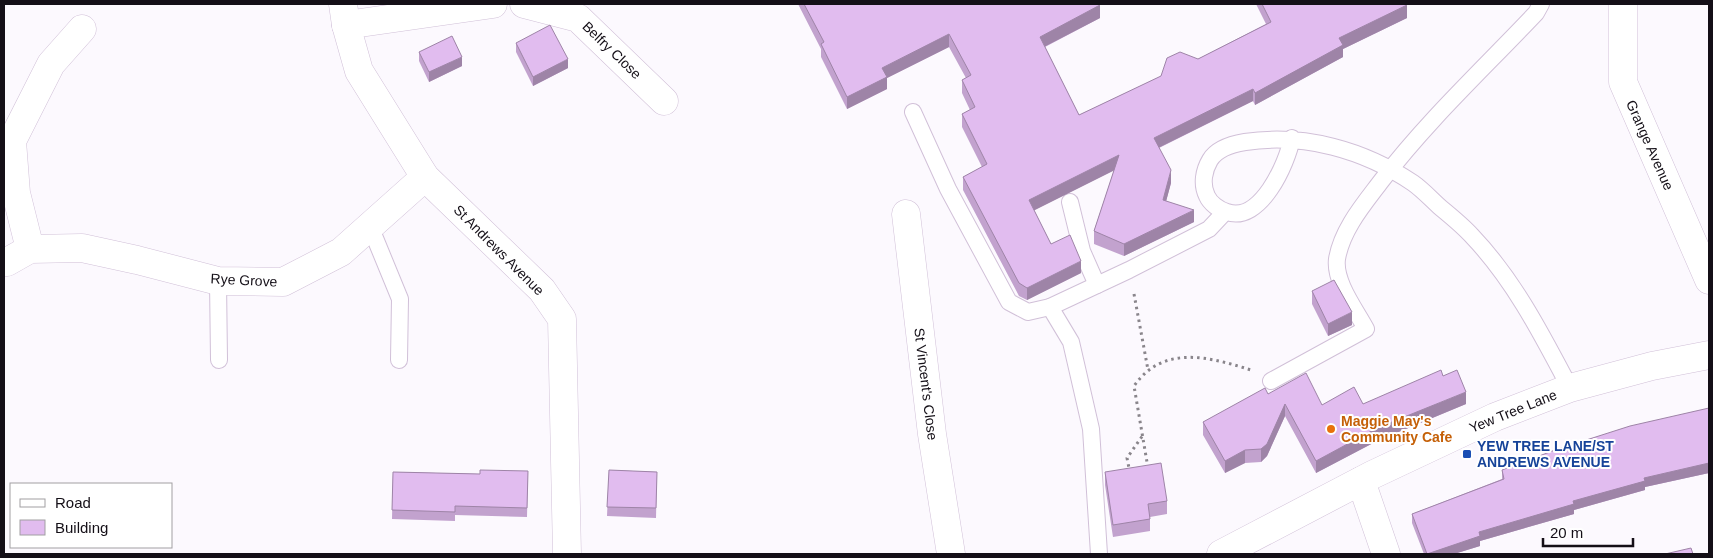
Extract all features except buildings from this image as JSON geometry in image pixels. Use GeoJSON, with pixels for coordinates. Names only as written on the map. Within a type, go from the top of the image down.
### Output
{"type":"FeatureCollection","features":[{"type":"Feature","properties":{"kind":"street"},"geometry":{"type":"LineString","coordinates":[[344,14],[493,4]]}},
{"type":"Feature","properties":{"kind":"street","name":"Belfry Close"},"geometry":{"type":"LineString","coordinates":[[524,4],[578,18],[664,101]]}},
{"type":"Feature","properties":{"kind":"street","name":"Grange Avenue"},"geometry":{"type":"LineString","coordinates":[[1623,4],[1622,82],[1709,280]]}},
{"type":"Feature","properties":{"kind":"street","name":"St Andrews Avenue"},"geometry":{"type":"LineString","coordinates":[[344,14],[359,71],[425,178],[542,290],[562,319],[567,554]]}},
{"type":"Feature","properties":{"kind":"street"},"geometry":{"type":"LineString","coordinates":[[30,249],[16,193],[12,141],[52,64],[82,29]]}},
{"type":"Feature","properties":{"kind":"street","name":"Rye Grove"},"geometry":{"type":"LineString","coordinates":[[6,262],[30,249],[82,248],[137,260],[218,282],[283,282],[341,252],[425,178]]}},
{"type":"Feature","properties":{"kind":"street","name":"St Vincent's Close"},"geometry":{"type":"LineString","coordinates":[[906,214],[932,434],[951,554]]}},
{"type":"Feature","properties":{"kind":"street","name":"Yew Tree Lane"},"geometry":{"type":"LineString","coordinates":[[1221,554],[1361,481],[1495,417],[1570,388],[1652,366],[1709,355]]}},
{"type":"Feature","properties":{"kind":"street"},"geometry":{"type":"LineString","coordinates":[[1361,481],[1386,554]]}},
{"type":"Feature","properties":{"kind":"lane"},"geometry":{"type":"LineString","coordinates":[[1271,381],[1366,329],[1340,280],[1337,261],[1346,235],[1359,209],[1422,131],[1536,13],[1541,4]]}},
{"type":"Feature","properties":{"kind":"lane"},"geometry":{"type":"LineString","coordinates":[[913,112],[948,189],[1009,302],[1028,312],[1050,307],[1129,270],[1209,229],[1225,212]]}},
{"type":"Feature","properties":{"kind":"lane"},"geometry":{"type":"LineString","coordinates":[[1292,138],[1281,172],[1257,204],[1248,212],[1235,215],[1225,212],[1206,195],[1205,169],[1213,155],[1231,144],[1267,138],[1292,138],[1325,143],[1390,170],[1414,184],[1473,236],[1535,321],[1570,388]]}},
{"type":"Feature","properties":{"kind":"lane"},"geometry":{"type":"LineString","coordinates":[[1070,202],[1082,251],[1097,285]]}},
{"type":"Feature","properties":{"kind":"lane"},"geometry":{"type":"LineString","coordinates":[[370,226],[400,299],[399,360]]}},
{"type":"Feature","properties":{"kind":"lane"},"geometry":{"type":"LineString","coordinates":[[218,282],[219,360]]}},
{"type":"Feature","properties":{"kind":"lane"},"geometry":{"type":"LineString","coordinates":[[1050,307],[1071,342],[1091,429],[1099,554]]}},
{"type":"Feature","properties":{"kind":"path"},"geometry":{"type":"LineString","coordinates":[[1129,270],[1148,370]]}},
{"type":"Feature","properties":{"kind":"path"},"geometry":{"type":"LineString","coordinates":[[1150,475],[1134,386],[1148,370],[1174,359],[1190,356],[1257,371],[1271,381]]}},
{"type":"Feature","properties":{"kind":"path"},"geometry":{"type":"LineString","coordinates":[[1131,477],[1127,458],[1143,435]]}},
{"type":"Feature","properties":{"kind":"place","name":"Maggie May's Community Cafe"},"geometry":{"type":"Point","coordinates":[1331,429]}},
{"type":"Feature","properties":{"kind":"place","name":"YEW TREE LANE/ST ANDREWS AVENUE"},"geometry":{"type":"Point","coordinates":[1467,454]}}]}
